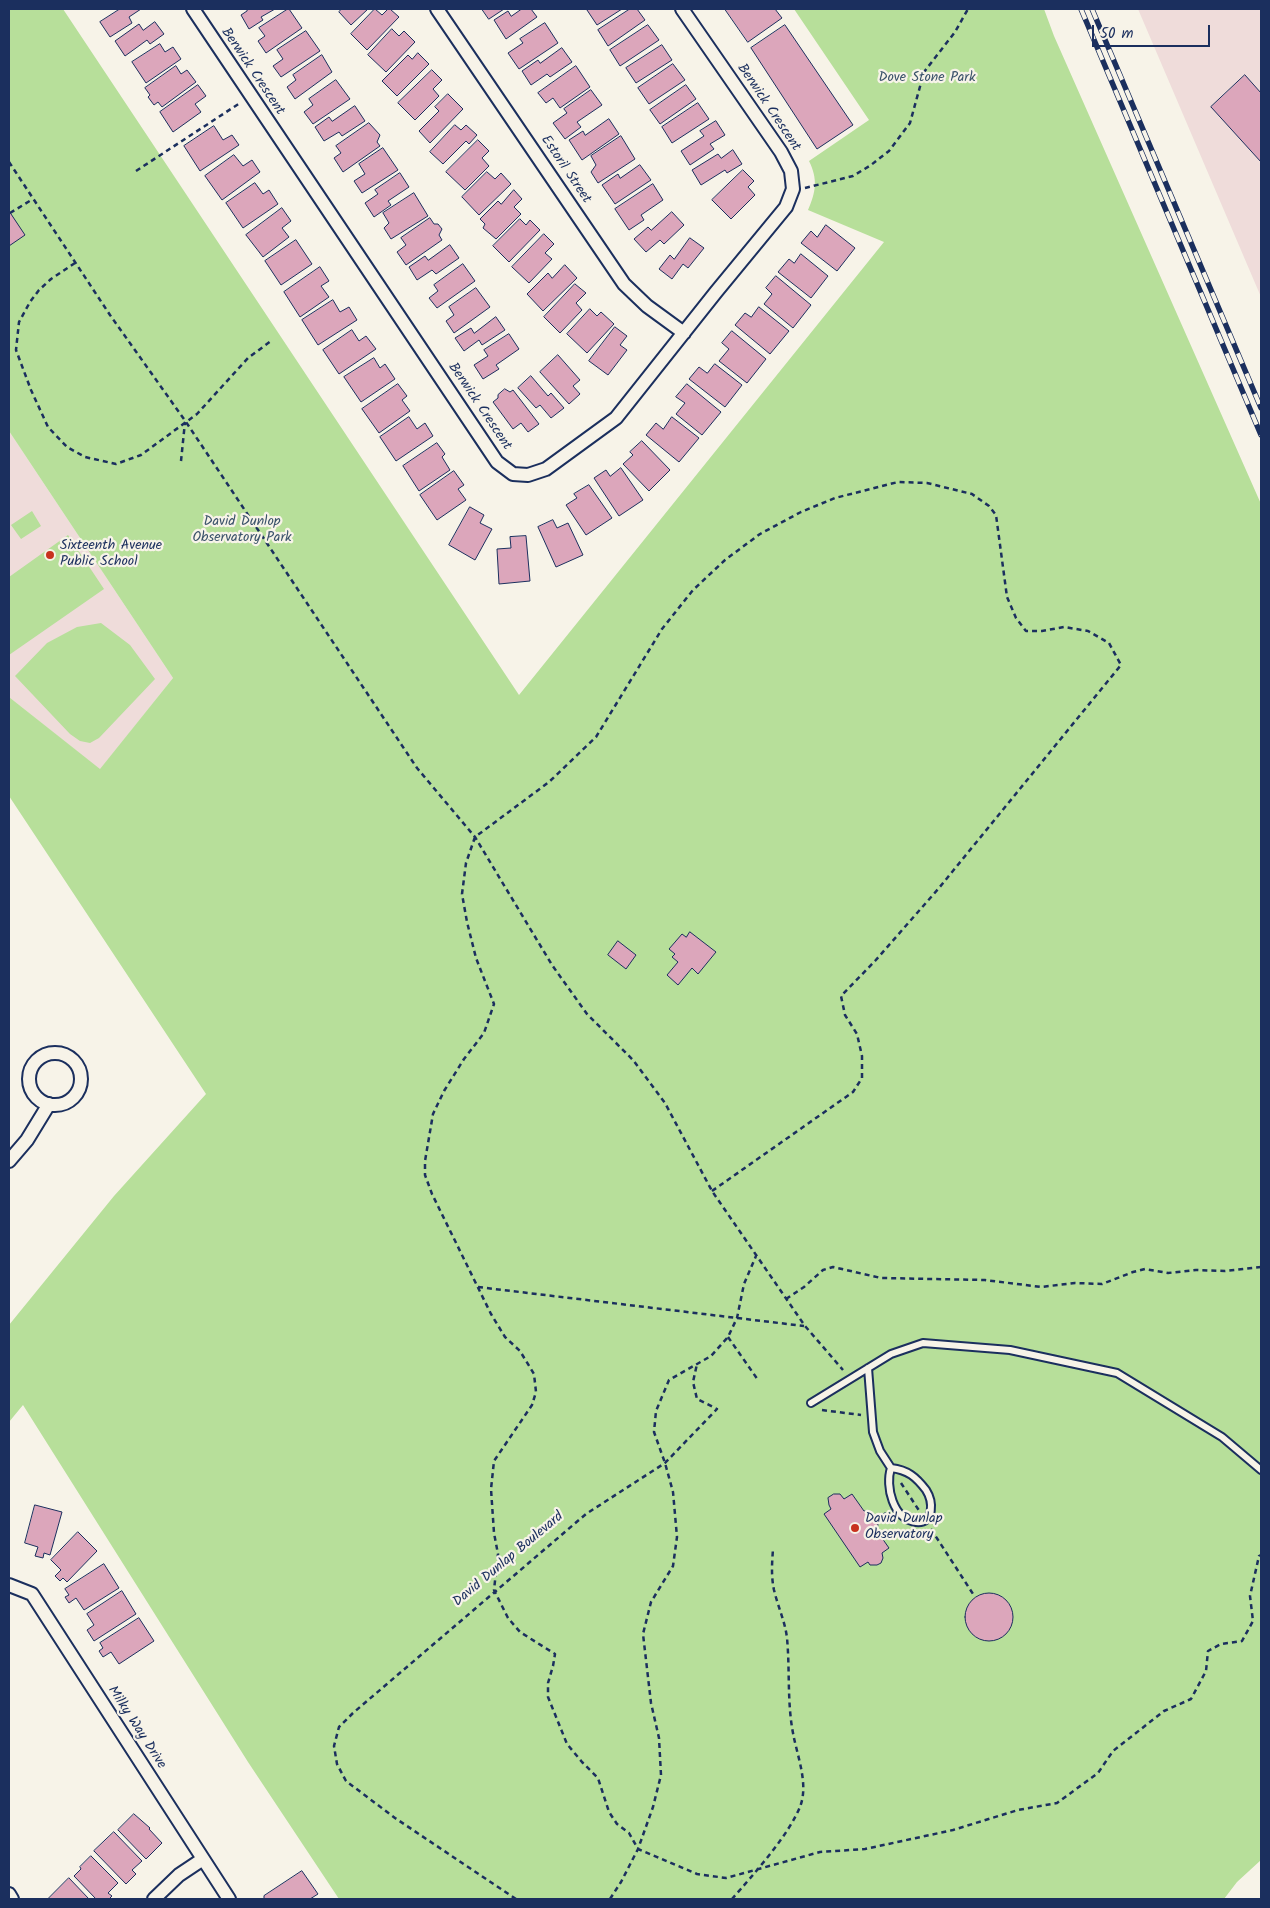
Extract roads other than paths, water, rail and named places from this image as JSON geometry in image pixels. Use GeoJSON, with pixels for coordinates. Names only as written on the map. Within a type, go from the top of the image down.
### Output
{"type":"FeatureCollection","features":[{"type":"Feature","properties":{"kind":"street","name":"Berwick Crescent"},"geometry":{"type":"LineString","coordinates":[[192,9],[497,462],[513,474],[528,475],[546,469],[616,418],[786,207],[793,189],[791,171],[781,152],[682,9]]}},
{"type":"Feature","properties":{"kind":"street","name":"Estoril Street"},"geometry":{"type":"LineString","coordinates":[[438,9],[624,284],[647,306],[684,333]]}},
{"type":"Feature","properties":{"kind":"street"},"geometry":{"type":"LineString","coordinates":[[61,1053],[76,1063],[80,1071],[79,1089],[74,1097],[67,1102],[58,1105],[49,1104],[35,1096],[30,1089],[29,1073],[32,1065],[44,1055],[61,1053]]}},
{"type":"Feature","properties":{"kind":"street"},"geometry":{"type":"LineString","coordinates":[[9,1161],[27,1140],[49,1104]]}},
{"type":"Feature","properties":{"kind":"street","name":"Milky Way Drive"},"geometry":{"type":"LineString","coordinates":[[9,1585],[32,1594],[229,1899]]}},
{"type":"Feature","properties":{"kind":"street"},"geometry":{"type":"LineString","coordinates":[[154,1899],[179,1875],[203,1859]]}},
{"type":"Feature","properties":{"kind":"street"},"geometry":{"type":"LineString","coordinates":[[9,1894],[12,1899]]}},
{"type":"Feature","properties":{"kind":"lane"},"geometry":{"type":"LineString","coordinates":[[811,1403],[891,1354],[923,1343],[1010,1350],[1117,1373],[1222,1437],[1261,1470]]}},
{"type":"Feature","properties":{"kind":"lane"},"geometry":{"type":"LineString","coordinates":[[868,1368],[873,1432],[880,1451],[891,1468],[909,1472],[928,1494],[931,1510],[929,1517],[925,1520],[914,1522],[906,1518],[896,1507],[888,1488],[891,1468]]}},
{"type":"Feature","properties":{"kind":"railway"},"geometry":{"type":"LineString","coordinates":[[1081,9],[1261,435]]}},
{"type":"Feature","properties":{"kind":"railway"},"geometry":{"type":"LineString","coordinates":[[1092,9],[1261,408]]}},
{"type":"Feature","properties":{"kind":"place","name":"Sixteenth Avenue Public School"},"geometry":{"type":"Point","coordinates":[50,555]}},
{"type":"Feature","properties":{"kind":"place","name":"David Dunlap Observatory"},"geometry":{"type":"Point","coordinates":[855,1528]}},
{"type":"Feature","properties":{"kind":"park label","name":"Dove Stone Park"},"geometry":{"type":"Point","coordinates":[927,79]}},
{"type":"Feature","properties":{"kind":"park label","name":"David Dunlop Observatory Park"},"geometry":{"type":"Point","coordinates":[242,532]}}]}
